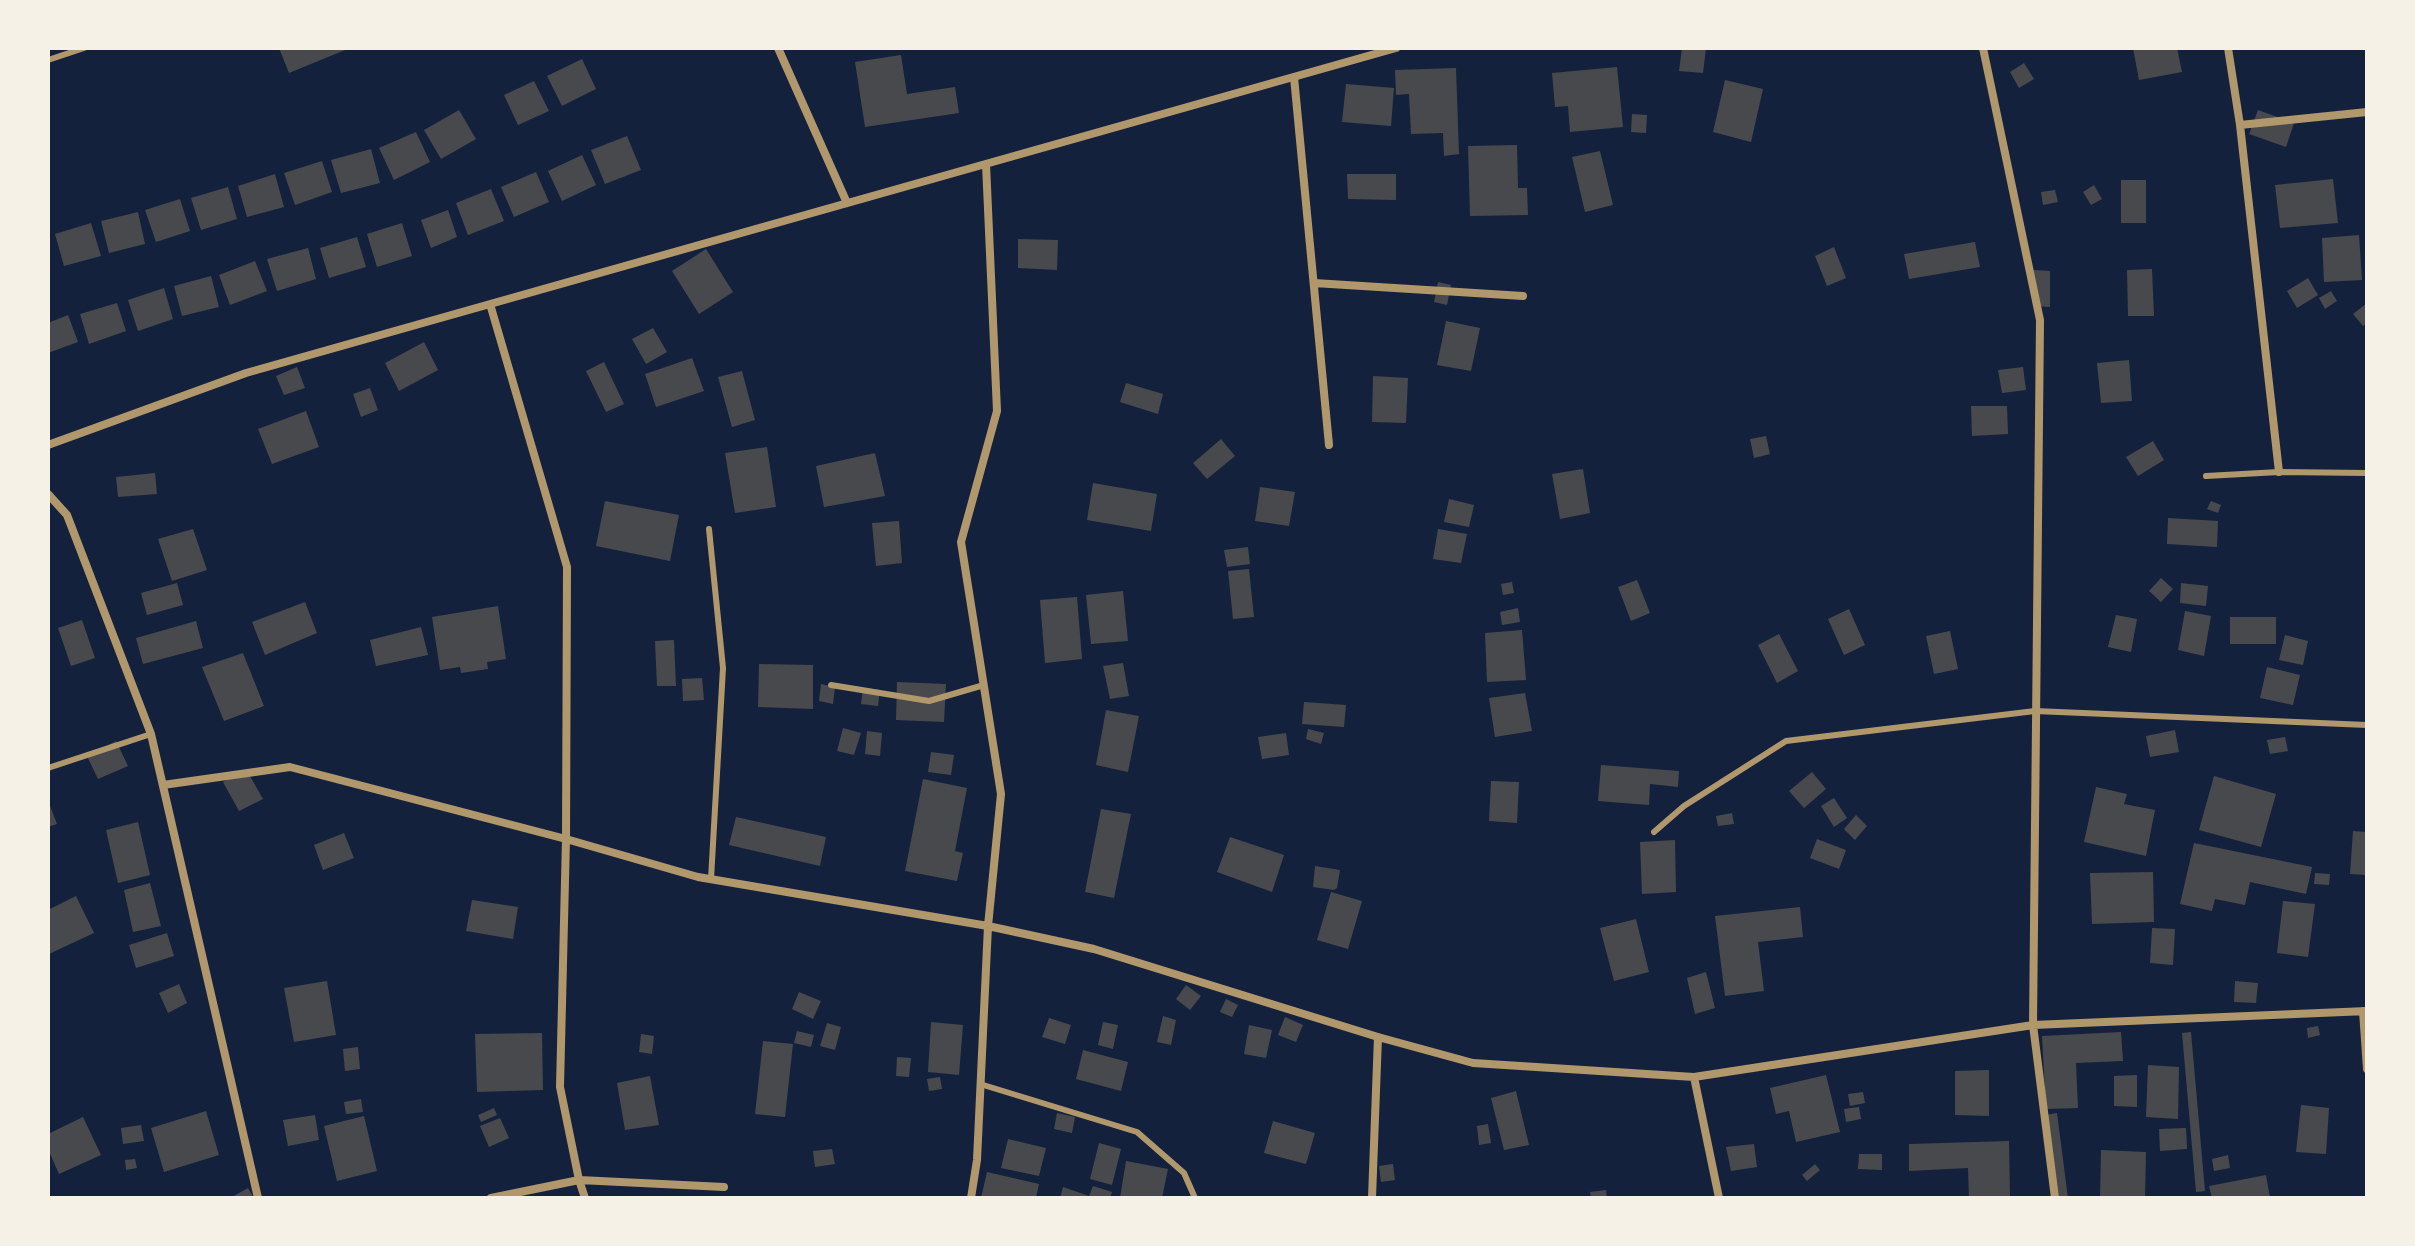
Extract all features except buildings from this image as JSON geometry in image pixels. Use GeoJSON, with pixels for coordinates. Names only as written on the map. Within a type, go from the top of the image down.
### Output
{"type":"FeatureCollection","features":[{"type":"Feature","properties":{"kind":"street"},"geometry":{"type":"LineString","coordinates":[[778,48],[847,203]]}},
{"type":"Feature","properties":{"kind":"street"},"geometry":{"type":"LineString","coordinates":[[48,445],[246,373],[1396,48]]}},
{"type":"Feature","properties":{"kind":"street"},"geometry":{"type":"LineString","coordinates":[[1983,48],[2040,320],[2033,1025],[2055,1198]]}},
{"type":"Feature","properties":{"kind":"street"},"geometry":{"type":"LineString","coordinates":[[2228,48],[2240,125],[2279,472]]}},
{"type":"Feature","properties":{"kind":"street"},"geometry":{"type":"LineString","coordinates":[[1294,77],[1329,445]]}},
{"type":"Feature","properties":{"kind":"street"},"geometry":{"type":"LineString","coordinates":[[2240,125],[2367,112]]}},
{"type":"Feature","properties":{"kind":"street"},"geometry":{"type":"LineString","coordinates":[[971,1198],[977,1160],[988,926],[1001,794],[961,542],[997,411],[986,164]]}},
{"type":"Feature","properties":{"kind":"street"},"geometry":{"type":"LineString","coordinates":[[1314,283],[1523,296]]}},
{"type":"Feature","properties":{"kind":"street"},"geometry":{"type":"LineString","coordinates":[[490,304],[567,567],[566,839],[560,1087],[585,1198]]}},
{"type":"Feature","properties":{"kind":"street"},"geometry":{"type":"LineString","coordinates":[[48,494],[67,515],[151,734],[258,1198]]}},
{"type":"Feature","properties":{"kind":"street"},"geometry":{"type":"LineString","coordinates":[[163,785],[290,767],[711,879],[988,926],[1094,949],[1378,1037],[1473,1063],[1694,1077],[2033,1025],[2365,1011],[2367,1069]]}},
{"type":"Feature","properties":{"kind":"street"},"geometry":{"type":"LineString","coordinates":[[1372,1198],[1378,1037]]}},
{"type":"Feature","properties":{"kind":"street"},"geometry":{"type":"LineString","coordinates":[[1694,1077],[1719,1198]]}},
{"type":"Feature","properties":{"kind":"street"},"geometry":{"type":"LineString","coordinates":[[491,1198],[579,1180],[724,1187]]}},
{"type":"Feature","properties":{"kind":"lane"},"geometry":{"type":"LineString","coordinates":[[48,60],[84,48]]}},
{"type":"Feature","properties":{"kind":"lane"},"geometry":{"type":"LineString","coordinates":[[2206,476],[2279,472],[2367,473]]}},
{"type":"Feature","properties":{"kind":"lane"},"geometry":{"type":"LineString","coordinates":[[709,529],[723,668],[711,879]]}},
{"type":"Feature","properties":{"kind":"lane"},"geometry":{"type":"LineString","coordinates":[[831,685],[929,701],[984,685]]}},
{"type":"Feature","properties":{"kind":"lane"},"geometry":{"type":"LineString","coordinates":[[1654,832],[1684,806],[1786,741],[2035,711],[2367,725]]}},
{"type":"Feature","properties":{"kind":"lane"},"geometry":{"type":"LineString","coordinates":[[48,768],[151,734]]}},
{"type":"Feature","properties":{"kind":"lane"},"geometry":{"type":"LineString","coordinates":[[980,1084],[1137,1132],[1184,1173],[1195,1198]]}}]}
